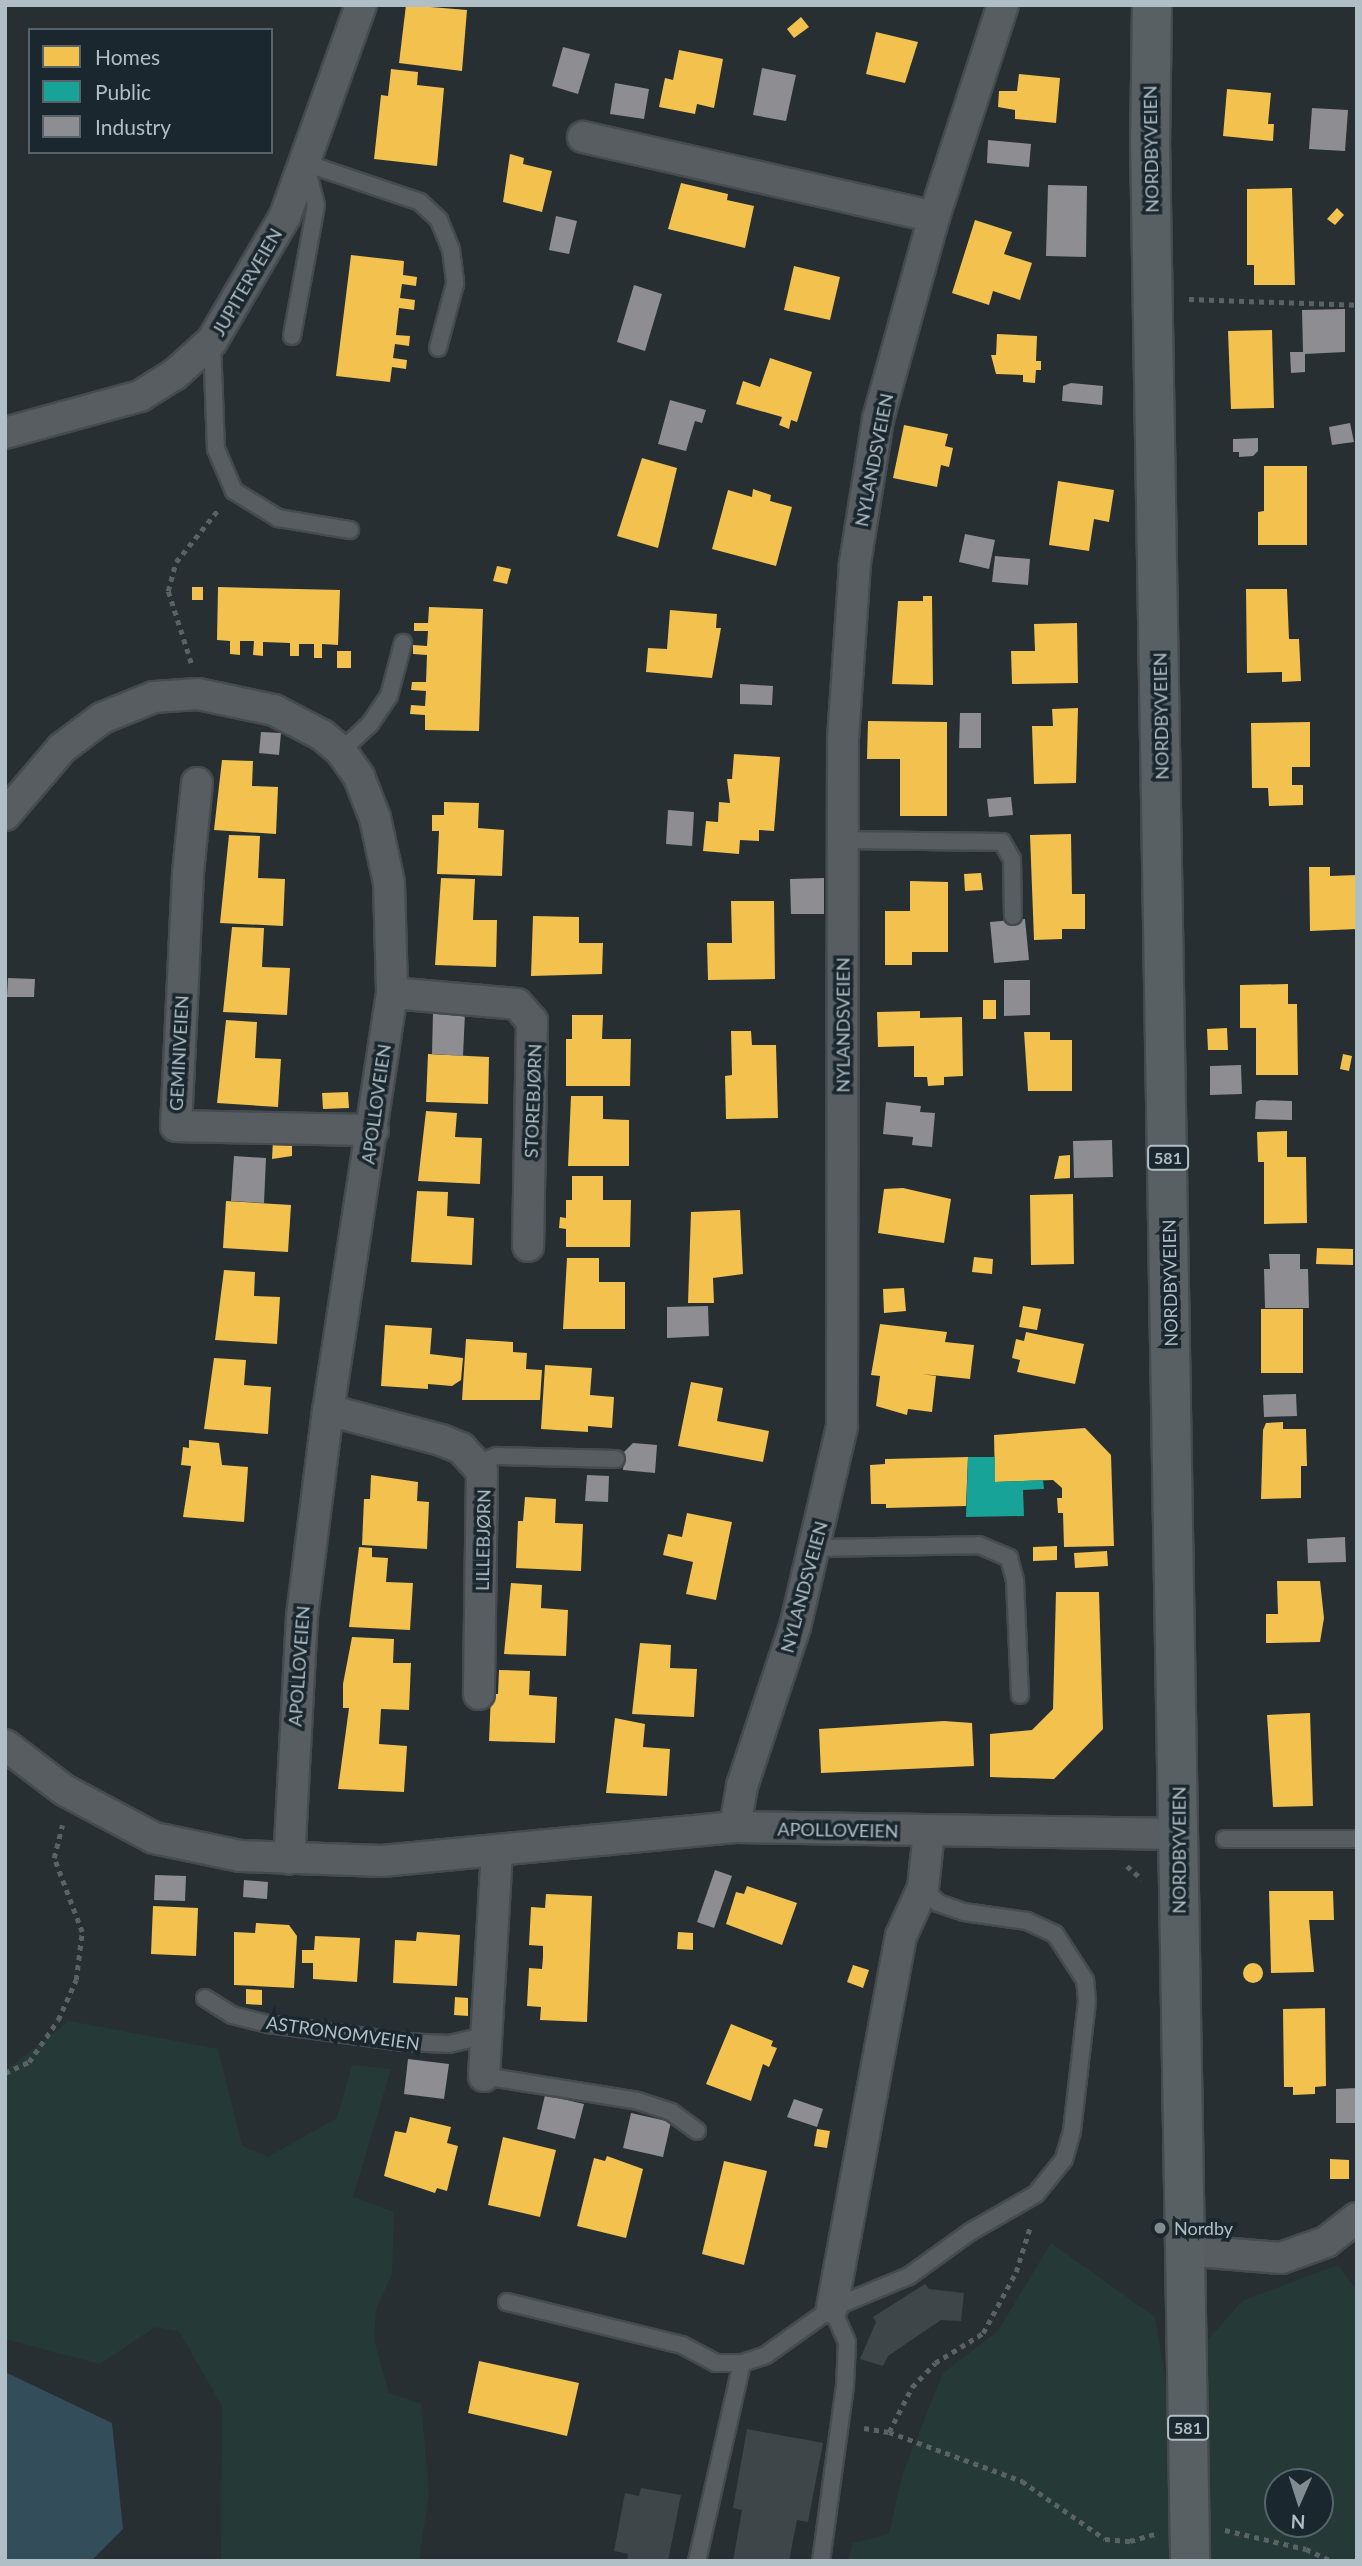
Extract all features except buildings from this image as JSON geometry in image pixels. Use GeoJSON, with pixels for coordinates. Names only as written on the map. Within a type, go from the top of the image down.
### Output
{"type":"FeatureCollection","features":[{"type":"Feature","properties":{"kind":"main road","name":"NORDBYVEIEN"},"geometry":{"type":"LineString","coordinates":[[1152,5],[1150,140],[1190,2543]]}},
{"type":"Feature","properties":{"kind":"street","name":"JUPITERVEIEN"},"geometry":{"type":"LineString","coordinates":[[5,433],[139,396],[174,375],[212,341],[268,251],[305,163],[361,5]]}},
{"type":"Feature","properties":{"kind":"street","name":"NYLANDSVEIEN"},"geometry":{"type":"LineString","coordinates":[[735,1827],[742,1786],[795,1627],[815,1548],[835,1461],[845,1386],[843,740],[855,563],[878,419],[934,217],[1003,5]]}},
{"type":"Feature","properties":{"kind":"street"},"geometry":{"type":"LineString","coordinates":[[583,137],[934,217]]}},
{"type":"Feature","properties":{"kind":"street","name":"APOLLOVEIEN"},"geometry":{"type":"LineString","coordinates":[[5,815],[62,748],[102,718],[155,697],[198,694],[274,710],[301,721],[341,751],[368,796],[382,849],[392,919],[392,992],[373,1130],[328,1410],[302,1615],[289,1859]]}},
{"type":"Feature","properties":{"kind":"street","name":"GEMINIVEIEN"},"geometry":{"type":"LineString","coordinates":[[197,783],[188,873],[176,1126],[373,1130]]}},
{"type":"Feature","properties":{"kind":"street","name":"STOREBJØRN"},"geometry":{"type":"LineString","coordinates":[[392,992],[517,1004],[532,1021],[528,1246]]}},
{"type":"Feature","properties":{"kind":"street","name":"LILLEBJØRN"},"geometry":{"type":"LineString","coordinates":[[328,1410],[441,1440],[461,1448],[477,1464],[485,1492],[479,1694]]}},
{"type":"Feature","properties":{"kind":"street","name":"APOLLOVEIEN"},"geometry":{"type":"LineString","coordinates":[[5,1745],[82,1800],[178,1846],[289,1859],[382,1861],[735,1827],[1079,1835],[1179,1834]]}},
{"type":"Feature","properties":{"kind":"street"},"geometry":{"type":"LineString","coordinates":[[832,2308],[901,1936],[923,1888],[929,1832]]}},
{"type":"Feature","properties":{"kind":"street"},"geometry":{"type":"LineString","coordinates":[[484,2076],[497,1851]]}},
{"type":"Feature","properties":{"kind":"street"},"geometry":{"type":"LineString","coordinates":[[1184,2250],[1281,2258],[1326,2242],[1357,2218]]}},
{"type":"Feature","properties":{"kind":"lane"},"geometry":{"type":"LineString","coordinates":[[292,336],[316,205],[305,163]]}},
{"type":"Feature","properties":{"kind":"lane"},"geometry":{"type":"LineString","coordinates":[[305,163],[420,202],[439,220],[451,249],[455,284],[438,348]]}},
{"type":"Feature","properties":{"kind":"lane"},"geometry":{"type":"LineString","coordinates":[[212,341],[216,449],[234,492],[278,518],[350,530]]}},
{"type":"Feature","properties":{"kind":"lane"},"geometry":{"type":"LineString","coordinates":[[341,751],[370,724],[389,696],[402,642]]}},
{"type":"Feature","properties":{"kind":"lane"},"geometry":{"type":"LineString","coordinates":[[844,840],[1002,842],[1012,859],[1013,916]]}},
{"type":"Feature","properties":{"kind":"lane"},"geometry":{"type":"LineString","coordinates":[[477,1464],[497,1456],[616,1459]]}},
{"type":"Feature","properties":{"kind":"lane"},"geometry":{"type":"LineString","coordinates":[[815,1548],[978,1545],[1009,1558],[1015,1581],[1020,1695]]}},
{"type":"Feature","properties":{"kind":"lane"},"geometry":{"type":"LineString","coordinates":[[1225,1839],[1357,1839]]}},
{"type":"Feature","properties":{"kind":"lane"},"geometry":{"type":"LineString","coordinates":[[507,2302],[682,2345],[716,2363],[742,2363],[766,2355],[832,2308],[909,2276],[970,2232],[1036,2194],[1064,2159],[1072,2131],[1087,2001],[1085,1980],[1055,1934],[1027,1921],[964,1912],[938,1903],[923,1888]]}},
{"type":"Feature","properties":{"kind":"lane","name":"ASTRONOMVEIEN"},"geometry":{"type":"LineString","coordinates":[[205,1998],[232,2015],[269,2024],[377,2039],[439,2045],[485,2036]]}},
{"type":"Feature","properties":{"kind":"lane"},"geometry":{"type":"LineString","coordinates":[[484,2076],[638,2101],[671,2112],[697,2131]]}},
{"type":"Feature","properties":{"kind":"lane"},"geometry":{"type":"LineString","coordinates":[[821,2561],[840,2425],[847,2342],[832,2308]]}},
{"type":"Feature","properties":{"kind":"lane"},"geometry":{"type":"LineString","coordinates":[[697,2561],[742,2363]]}},
{"type":"Feature","properties":{"kind":"path"},"geometry":{"type":"LineString","coordinates":[[1184,299],[1357,305]]}},
{"type":"Feature","properties":{"kind":"path"},"geometry":{"type":"LineString","coordinates":[[198,694],[168,591],[177,562],[188,545],[234,492]]}},
{"type":"Feature","properties":{"kind":"path"},"geometry":{"type":"LineString","coordinates":[[5,2074],[29,2062],[58,2020],[76,1980],[82,1932],[54,1858],[62,1823],[82,1800]]}},
{"type":"Feature","properties":{"kind":"path"},"geometry":{"type":"LineString","coordinates":[[1079,1835],[1097,1855],[1134,1870],[1144,1886]]}},
{"type":"Feature","properties":{"kind":"path"},"geometry":{"type":"LineString","coordinates":[[890,2432],[912,2386],[935,2363],[983,2333],[997,2311],[1017,2272],[1036,2194]]}},
{"type":"Feature","properties":{"kind":"path"},"geometry":{"type":"LineString","coordinates":[[840,2425],[890,2432],[1022,2481],[1105,2539],[1190,2543],[1258,2535],[1332,2561]]}},
{"type":"Feature","properties":{"kind":"green space"},"geometry":{"type":"Polygon","coordinates":[[[69,2021],[218,2049],[242,2146],[268,2157],[337,2118],[352,2065],[391,2069],[353,2197],[394,2212],[392,2274],[376,2309],[374,2340],[389,2393],[421,2404],[429,2493],[419,2561],[221,2561],[222,2406],[179,2331],[155,2327],[100,2364],[5,2339],[5,2071],[69,2021]]]}},
{"type":"Feature","properties":{"kind":"green space"},"geometry":{"type":"Polygon","coordinates":[[[1051,2243],[1155,2317],[1168,2393],[1171,2561],[848,2561],[853,2543],[889,2534],[902,2476],[943,2373],[998,2331],[1051,2243]]]}},
{"type":"Feature","properties":{"kind":"green space"},"geometry":{"type":"Polygon","coordinates":[[[1338,2265],[1357,2291],[1357,2561],[1210,2561],[1207,2341],[1242,2301],[1338,2265]]]}},
{"type":"Feature","properties":{"kind":"water"},"geometry":{"type":"Polygon","coordinates":[[[5,2372],[112,2423],[123,2529],[91,2561],[5,2561],[5,2372]]]}},
{"type":"Feature","properties":{"kind":"place","name":"Nordby"},"geometry":{"type":"Point","coordinates":[1160,2228]}}]}
